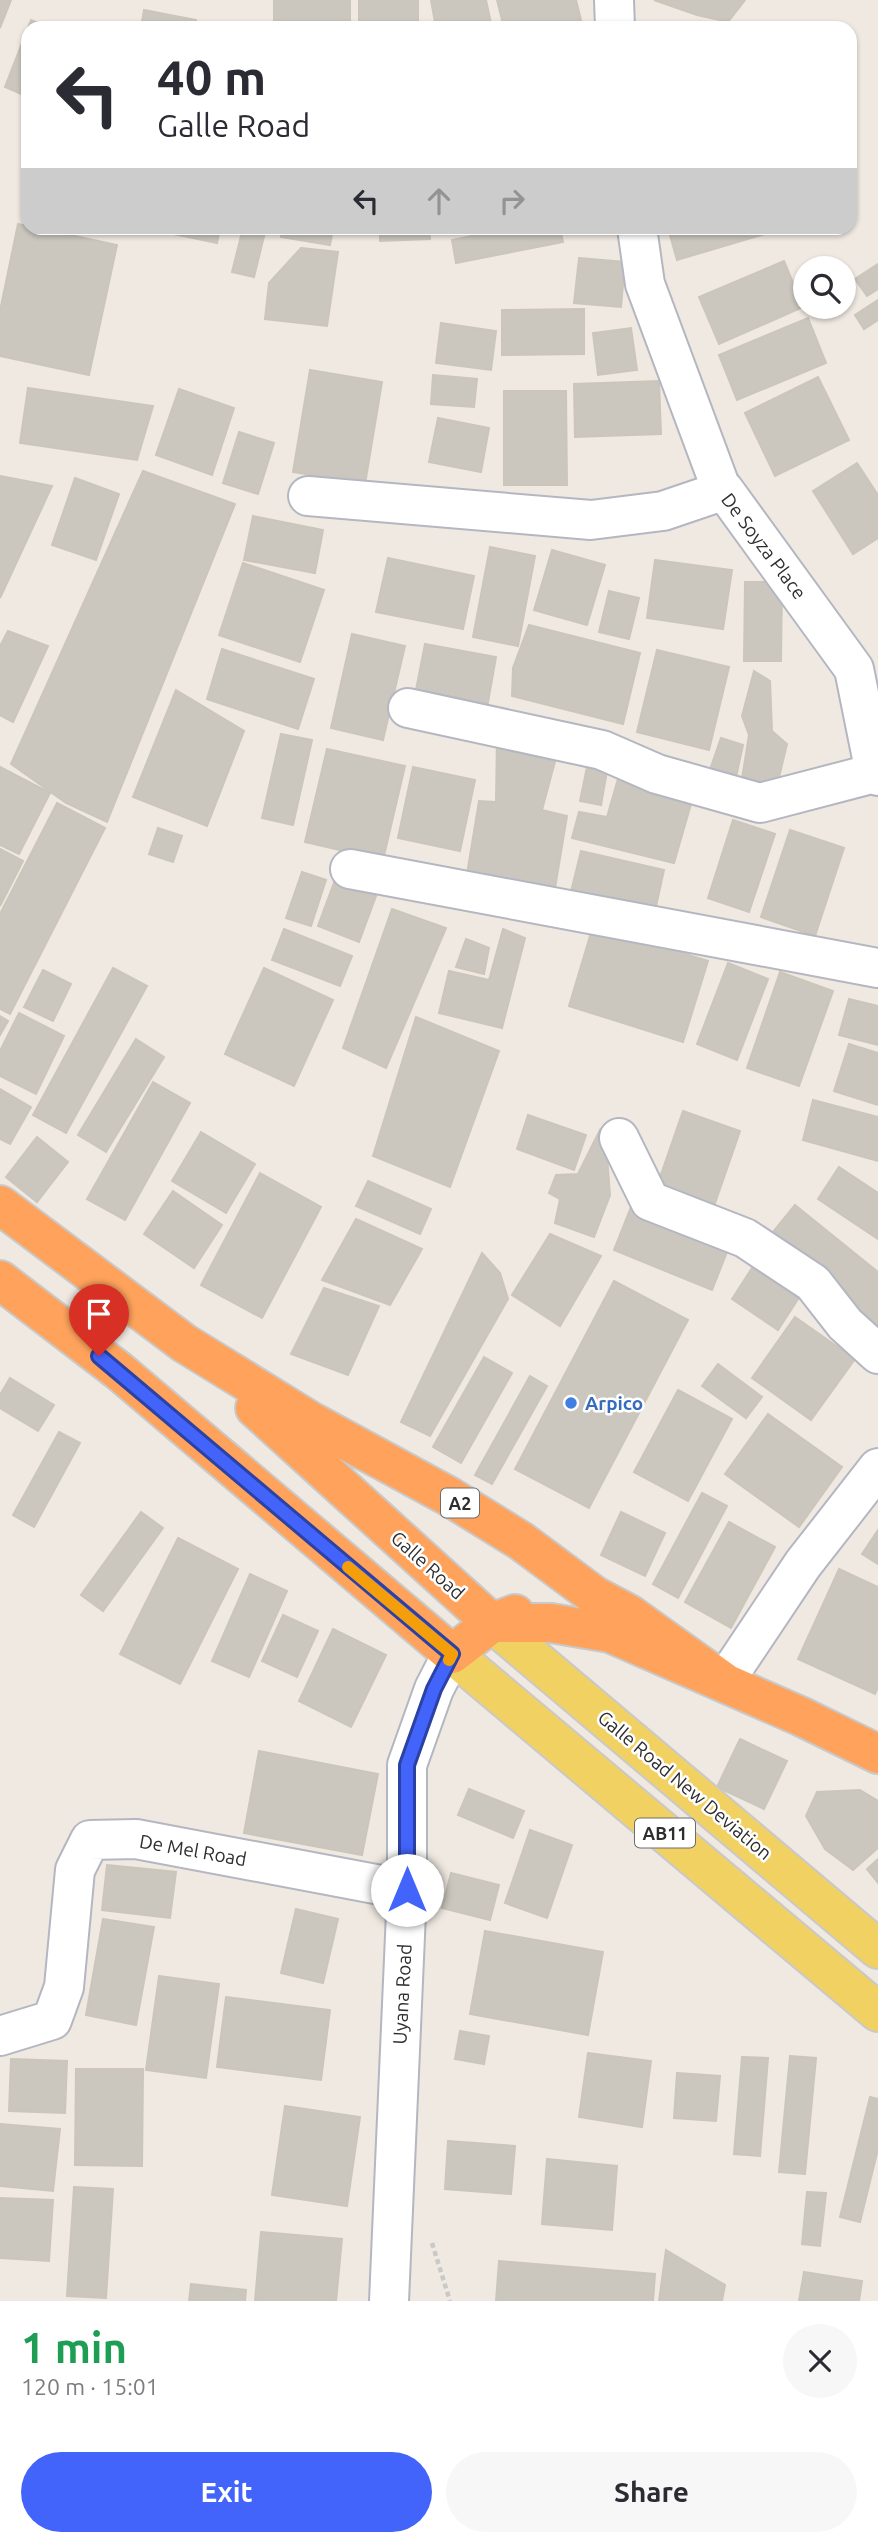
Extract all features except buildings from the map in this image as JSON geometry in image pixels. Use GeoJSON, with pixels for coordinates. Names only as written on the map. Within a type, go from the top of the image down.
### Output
{"type":"FeatureCollection","features":[{"type":"Feature","properties":{"kind":"highway","name":"Galle Road"},"geometry":{"type":"LineString","coordinates":[[0,1205],[184,1343],[312,1422],[450,1497],[521,1541],[595,1596],[629,1614],[724,1682]]}},
{"type":"Feature","properties":{"kind":"highway"},"geometry":{"type":"LineString","coordinates":[[0,1280],[119,1371],[452,1654],[492,1623],[538,1605],[595,1596]]}},
{"type":"Feature","properties":{"kind":"highway","name":"Galle Road"},"geometry":{"type":"LineString","coordinates":[[184,1343],[492,1623],[551,1623],[610,1633],[724,1682],[878,1754]]}},
{"type":"Feature","properties":{"kind":"main road","name":"Galle Road New Deviation"},"geometry":{"type":"LineString","coordinates":[[492,1623],[878,1949]]}},
{"type":"Feature","properties":{"kind":"main road","name":"AB11"},"geometry":{"type":"LineString","coordinates":[[452,1654],[878,2012]]}},
{"type":"Feature","properties":{"kind":"street"},"geometry":{"type":"LineString","coordinates":[[614,0],[615,21]]}},
{"type":"Feature","properties":{"kind":"street","name":"De Soyza Place"},"geometry":{"type":"LineString","coordinates":[[638,235],[645,284],[722,491],[724,490],[854,669],[876,774]]}},
{"type":"Feature","properties":{"kind":"street"},"geometry":{"type":"LineString","coordinates":[[308,496],[591,520],[663,511],[722,491]]}},
{"type":"Feature","properties":{"kind":"street"},"geometry":{"type":"LineString","coordinates":[[408,708],[602,750],[657,774],[760,803],[876,774]]}},
{"type":"Feature","properties":{"kind":"street"},"geometry":{"type":"LineString","coordinates":[[350,869],[878,968]]}},
{"type":"Feature","properties":{"kind":"street"},"geometry":{"type":"LineString","coordinates":[[620,1139],[650,1200],[745,1238],[813,1283],[845,1324],[878,1354]]}},
{"type":"Feature","properties":{"kind":"street"},"geometry":{"type":"LineString","coordinates":[[724,1682],[803,1564],[878,1468]]}},
{"type":"Feature","properties":{"kind":"street","name":"Uyana Road"},"geometry":{"type":"LineString","coordinates":[[389,2301],[407,1890],[407,1765],[434,1689],[452,1654]]}},
{"type":"Feature","properties":{"kind":"street","name":"De Mel Road"},"geometry":{"type":"LineString","coordinates":[[0,2036],[52,2020],[64,1987],[75,1870],[90,1840],[136,1839],[407,1890]]}},
{"type":"Feature","properties":{"kind":"slow traffic"},"geometry":{"type":"LineString","coordinates":[[348,1567],[452,1654],[449,1660]]}},
{"type":"Feature","properties":{"kind":"place","name":"Arpico"},"geometry":{"type":"Point","coordinates":[571,1403]}},
{"type":"Feature","properties":{"kind":"route"},"geometry":{"type":"LineString","coordinates":[[99,1356],[452,1654],[434,1689],[425,1721],[407,1765],[407,1890]]}}]}
